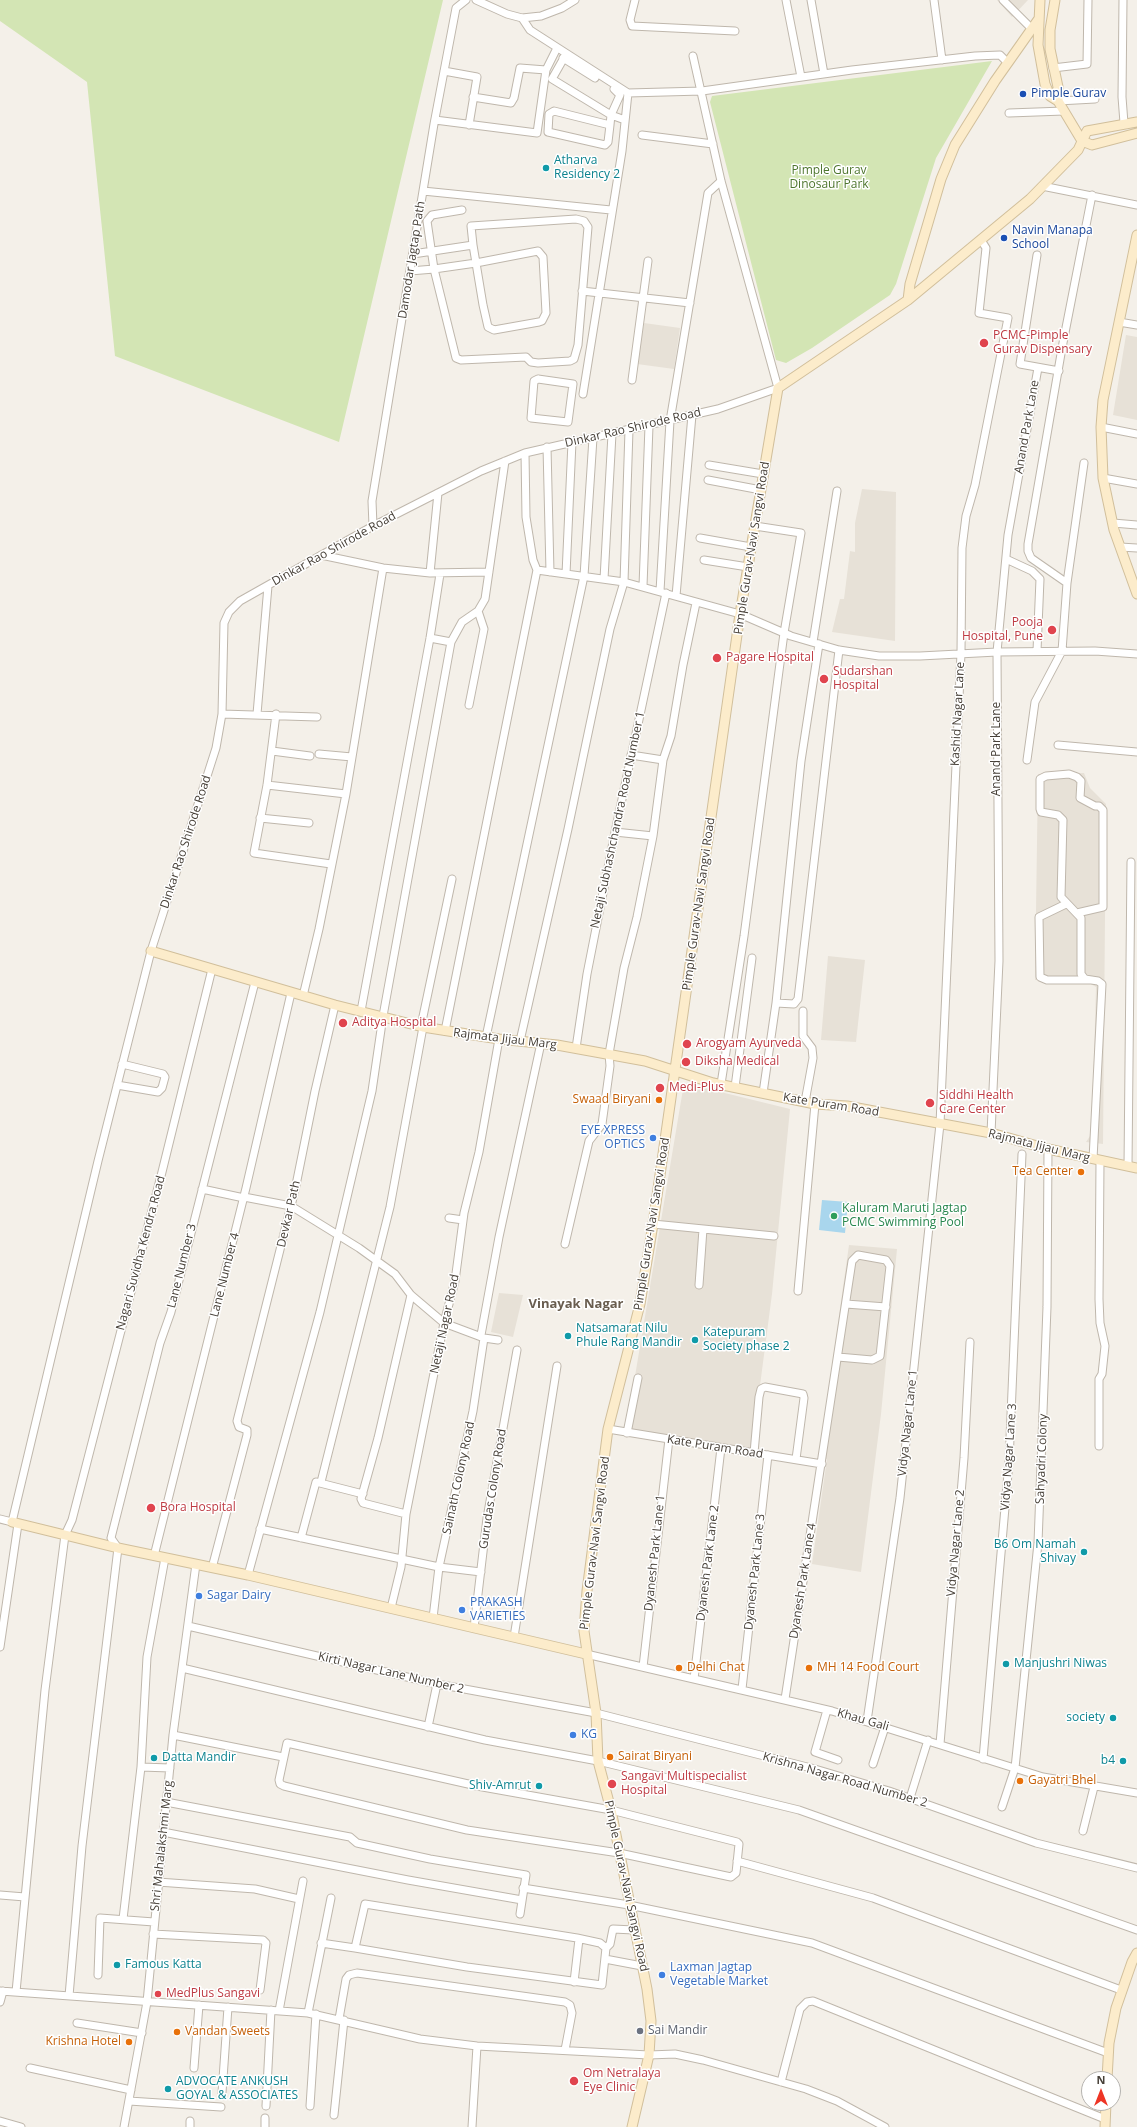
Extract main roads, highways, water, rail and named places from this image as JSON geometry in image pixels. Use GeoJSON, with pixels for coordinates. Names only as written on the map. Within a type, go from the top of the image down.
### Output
{"type":"FeatureCollection","features":[{"type":"Feature","properties":{"kind":"water","name":"Kaluram Maruti Jagtap PCMC Swimming Pool"},"geometry":{"type":"Polygon","coordinates":[[[822,1200],[848,1202],[845,1233],[819,1230],[822,1200]]]}},
{"type":"Feature","properties":{"kind":"place","name":"Pimple Gurav"},"geometry":{"type":"Point","coordinates":[1023,94]}},
{"type":"Feature","properties":{"kind":"place","name":"Atharva Residency 2"},"geometry":{"type":"Point","coordinates":[546,168]}},
{"type":"Feature","properties":{"kind":"place","name":"Navin Manapa School"},"geometry":{"type":"Point","coordinates":[1004,238]}},
{"type":"Feature","properties":{"kind":"place","name":"PCMC-Pimple Gurav Dispensary"},"geometry":{"type":"Point","coordinates":[984,343]}},
{"type":"Feature","properties":{"kind":"place","name":"Pooja Hospital, Pune"},"geometry":{"type":"Point","coordinates":[1052,630]}},
{"type":"Feature","properties":{"kind":"place","name":"Pagare Hospital"},"geometry":{"type":"Point","coordinates":[717,658]}},
{"type":"Feature","properties":{"kind":"place","name":"Sudarshan Hospital"},"geometry":{"type":"Point","coordinates":[824,679]}},
{"type":"Feature","properties":{"kind":"place","name":"Aditya Hospital"},"geometry":{"type":"Point","coordinates":[343,1023]}},
{"type":"Feature","properties":{"kind":"place","name":"Arogyam Ayurveda"},"geometry":{"type":"Point","coordinates":[687,1044]}},
{"type":"Feature","properties":{"kind":"place","name":"Diksha Medical"},"geometry":{"type":"Point","coordinates":[686,1062]}},
{"type":"Feature","properties":{"kind":"place","name":"Medi-Plus"},"geometry":{"type":"Point","coordinates":[660,1088]}},
{"type":"Feature","properties":{"kind":"place","name":"Swaad Biryani"},"geometry":{"type":"Point","coordinates":[659,1100]}},
{"type":"Feature","properties":{"kind":"place","name":"Siddhi Health Care Center"},"geometry":{"type":"Point","coordinates":[930,1103]}},
{"type":"Feature","properties":{"kind":"place","name":"EYE XPRESS OPTICS"},"geometry":{"type":"Point","coordinates":[653,1138]}},
{"type":"Feature","properties":{"kind":"place","name":"Tea Center"},"geometry":{"type":"Point","coordinates":[1081,1172]}},
{"type":"Feature","properties":{"kind":"place","name":"Kaluram Maruti Jagtap PCMC Swimming Pool"},"geometry":{"type":"Point","coordinates":[834,1216]}},
{"type":"Feature","properties":{"kind":"place","name":"Natsamarat Nilu Phule Rang Mandir"},"geometry":{"type":"Point","coordinates":[568,1336]}},
{"type":"Feature","properties":{"kind":"place","name":"Katepuram Society phase 2"},"geometry":{"type":"Point","coordinates":[695,1340]}},
{"type":"Feature","properties":{"kind":"place","name":"Bora Hospital"},"geometry":{"type":"Point","coordinates":[151,1508]}},
{"type":"Feature","properties":{"kind":"place","name":"B6 Om Namah Shivay"},"geometry":{"type":"Point","coordinates":[1084,1552]}},
{"type":"Feature","properties":{"kind":"place","name":"Sagar Dairy"},"geometry":{"type":"Point","coordinates":[199,1596]}},
{"type":"Feature","properties":{"kind":"place","name":"PRAKASH VARIETIES"},"geometry":{"type":"Point","coordinates":[462,1610]}},
{"type":"Feature","properties":{"kind":"place","name":"Manjushri Niwas"},"geometry":{"type":"Point","coordinates":[1006,1664]}},
{"type":"Feature","properties":{"kind":"place","name":"Delhi Chat"},"geometry":{"type":"Point","coordinates":[679,1668]}},
{"type":"Feature","properties":{"kind":"place","name":"MH 14 Food Court"},"geometry":{"type":"Point","coordinates":[809,1668]}},
{"type":"Feature","properties":{"kind":"place","name":"society"},"geometry":{"type":"Point","coordinates":[1113,1718]}},
{"type":"Feature","properties":{"kind":"place","name":"KG"},"geometry":{"type":"Point","coordinates":[573,1735]}},
{"type":"Feature","properties":{"kind":"place","name":"Sairat Biryani"},"geometry":{"type":"Point","coordinates":[610,1757]}},
{"type":"Feature","properties":{"kind":"place","name":"Datta Mandir"},"geometry":{"type":"Point","coordinates":[154,1758]}},
{"type":"Feature","properties":{"kind":"place","name":"b4"},"geometry":{"type":"Point","coordinates":[1123,1761]}},
{"type":"Feature","properties":{"kind":"place","name":"Gayatri Bhel"},"geometry":{"type":"Point","coordinates":[1020,1781]}},
{"type":"Feature","properties":{"kind":"place","name":"Sangavi Multispecialist Hospital"},"geometry":{"type":"Point","coordinates":[612,1784]}},
{"type":"Feature","properties":{"kind":"place","name":"Shiv-Amrut"},"geometry":{"type":"Point","coordinates":[539,1786]}},
{"type":"Feature","properties":{"kind":"place","name":"Famous Katta"},"geometry":{"type":"Point","coordinates":[117,1965]}},
{"type":"Feature","properties":{"kind":"place","name":"Laxman Jagtap Vegetable Market"},"geometry":{"type":"Point","coordinates":[662,1975]}},
{"type":"Feature","properties":{"kind":"place","name":"MedPlus Sangavi"},"geometry":{"type":"Point","coordinates":[158,1994]}},
{"type":"Feature","properties":{"kind":"place","name":"Sai Mandir"},"geometry":{"type":"Point","coordinates":[640,2031]}},
{"type":"Feature","properties":{"kind":"place","name":"Vandan Sweets"},"geometry":{"type":"Point","coordinates":[177,2032]}},
{"type":"Feature","properties":{"kind":"place","name":"Krishna Hotel"},"geometry":{"type":"Point","coordinates":[129,2042]}},
{"type":"Feature","properties":{"kind":"place","name":"Om Netralaya Eye Clinic"},"geometry":{"type":"Point","coordinates":[574,2081]}},
{"type":"Feature","properties":{"kind":"place","name":"ADVOCATE ANKUSH GOYAL & ASSOCIATES"},"geometry":{"type":"Point","coordinates":[168,2089]}},
{"type":"Feature","properties":{"kind":"district","name":"Vinayak Nagar"},"geometry":{"type":"Point","coordinates":[576,1304]}},
{"type":"Feature","properties":{"kind":"park label","name":"Pimple Gurav Dinosaur Park"},"geometry":{"type":"Point","coordinates":[829,178]}}]}
